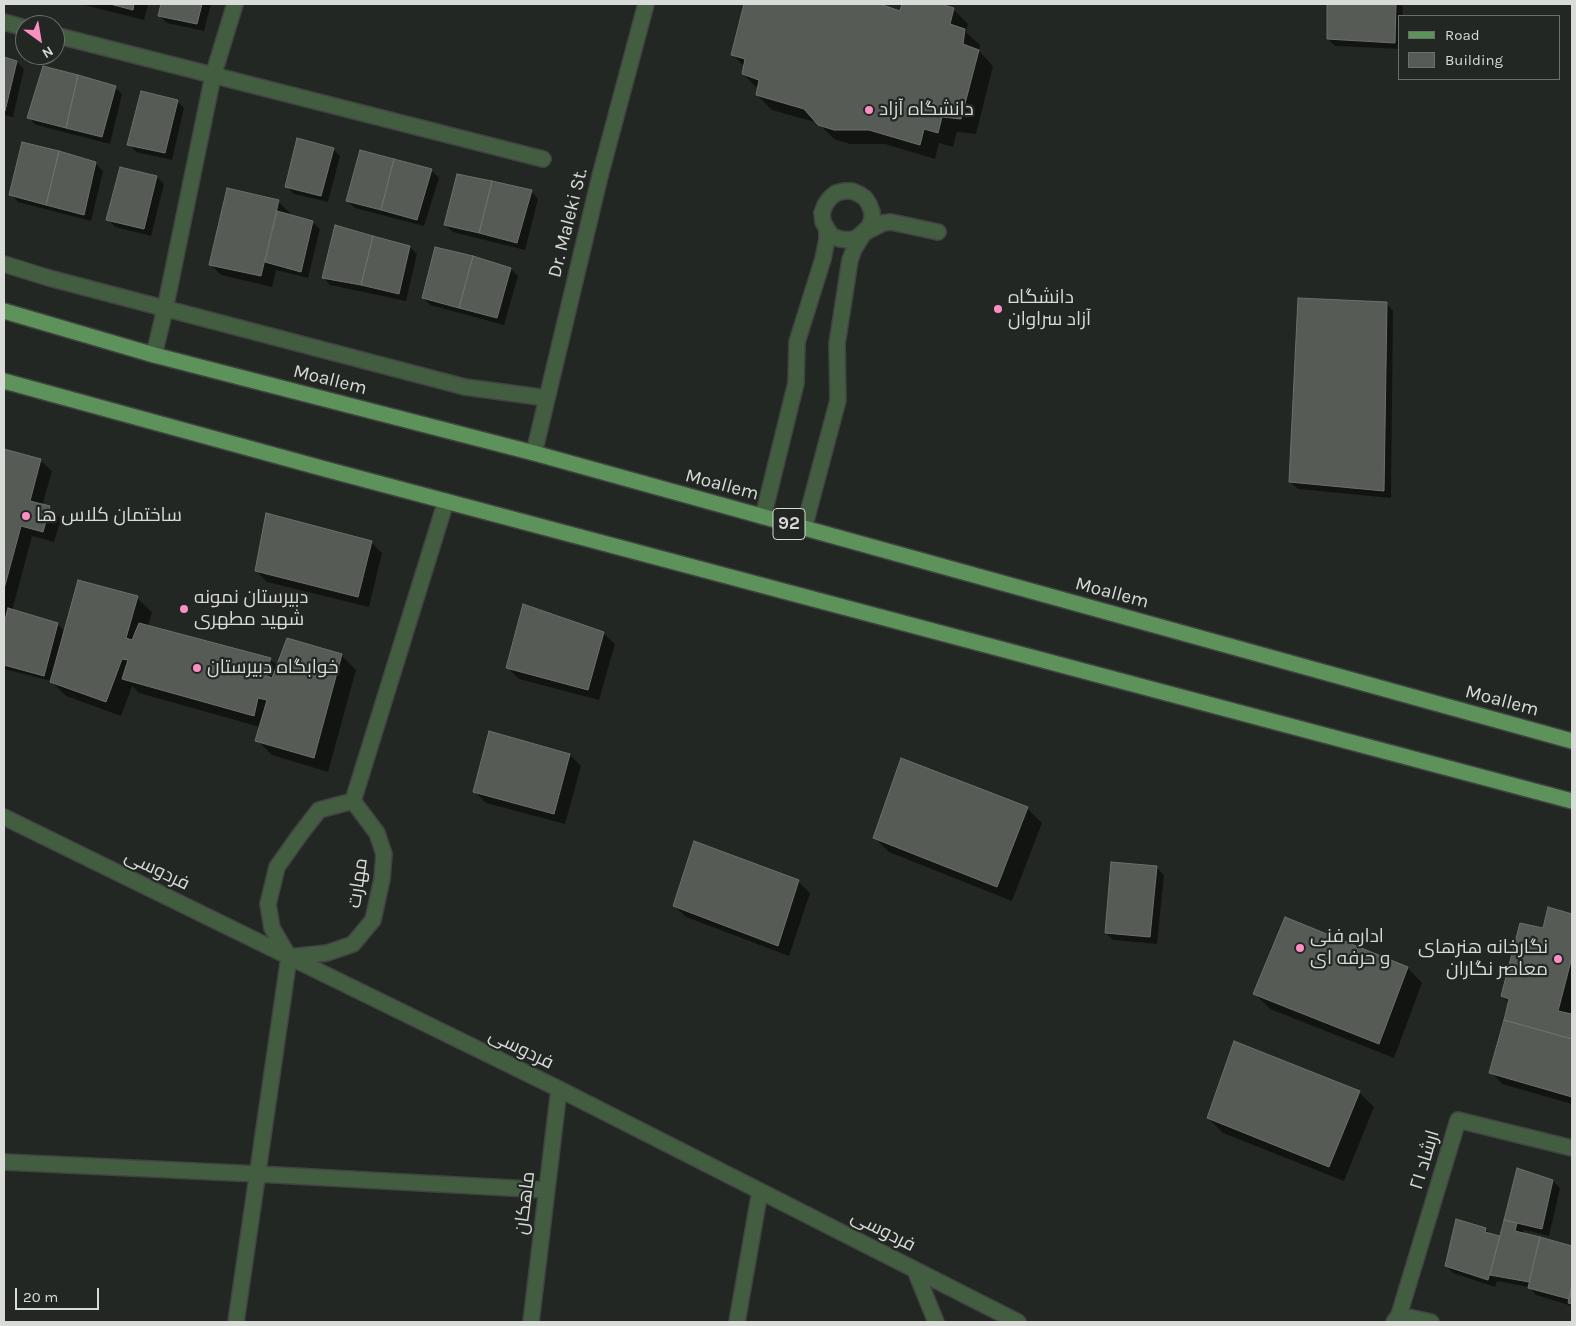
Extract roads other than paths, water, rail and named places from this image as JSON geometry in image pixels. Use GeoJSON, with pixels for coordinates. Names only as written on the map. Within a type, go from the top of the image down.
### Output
{"type":"FeatureCollection","features":[{"type":"Feature","properties":{"kind":"main road","name":"Moallem"},"geometry":{"type":"LineString","coordinates":[[4,311],[154,355],[534,453],[1572,741]]}},
{"type":"Feature","properties":{"kind":"main road"},"geometry":{"type":"LineString","coordinates":[[4,381],[446,501],[1572,801]]}},
{"type":"Feature","properties":{"kind":"street"},"geometry":{"type":"LineString","coordinates":[[154,355],[213,76],[235,4]]}},
{"type":"Feature","properties":{"kind":"street","name":"Dr. Maleki St."},"geometry":{"type":"LineString","coordinates":[[534,453],[600,176],[646,4]]}},
{"type":"Feature","properties":{"kind":"street"},"geometry":{"type":"LineString","coordinates":[[65,38],[543,159]]}},
{"type":"Feature","properties":{"kind":"street"},"geometry":{"type":"LineString","coordinates":[[891,222],[883,223],[857,238],[849,240],[840,239],[832,236],[827,229],[823,222],[822,213],[824,205],[836,193],[852,191],[865,198],[877,214],[891,222],[938,232]]}},
{"type":"Feature","properties":{"kind":"street"},"geometry":{"type":"LineString","coordinates":[[804,528],[838,400],[836,344],[850,260],[854,249],[872,220],[870,204]]}},
{"type":"Feature","properties":{"kind":"street"},"geometry":{"type":"LineString","coordinates":[[763,517],[796,383],[798,342],[823,259],[827,229]]}},
{"type":"Feature","properties":{"kind":"street"},"geometry":{"type":"LineString","coordinates":[[4,264],[165,309],[465,387],[547,398]]}},
{"type":"Feature","properties":{"kind":"street"},"geometry":{"type":"LineString","coordinates":[[236,1322],[289,957],[272,928],[268,904],[277,867],[319,810],[353,801],[446,501]]}},
{"type":"Feature","properties":{"kind":"street","name":"مهارت"},"geometry":{"type":"LineString","coordinates":[[289,957],[326,953],[353,944],[373,920],[382,879],[384,854],[377,833],[353,801]]}},
{"type":"Feature","properties":{"kind":"street","name":"فردوسی"},"geometry":{"type":"LineString","coordinates":[[4,817],[559,1089],[1018,1322]]}},
{"type":"Feature","properties":{"kind":"street","name":"ماهکان"},"geometry":{"type":"LineString","coordinates":[[531,1322],[559,1089]]}},
{"type":"Feature","properties":{"kind":"street","name":"ارشاد ۲۱"},"geometry":{"type":"LineString","coordinates":[[1396,1319],[1458,1120],[1572,1148]]}},
{"type":"Feature","properties":{"kind":"street"},"geometry":{"type":"LineString","coordinates":[[4,1162],[547,1190]]}},
{"type":"Feature","properties":{"kind":"street"},"geometry":{"type":"LineString","coordinates":[[737,1322],[760,1192]]}},
{"type":"Feature","properties":{"kind":"street"},"geometry":{"type":"LineString","coordinates":[[915,1270],[936,1322]]}},
{"type":"Feature","properties":{"kind":"street"},"geometry":{"type":"LineString","coordinates":[[1396,1319],[1431,1322]]}},
{"type":"Feature","properties":{"kind":"place","name":"دانشگاه آزاد"},"geometry":{"type":"Point","coordinates":[869,110]}},
{"type":"Feature","properties":{"kind":"place","name":"دانشگاه آزاد سراوان"},"geometry":{"type":"Point","coordinates":[998,309]}},
{"type":"Feature","properties":{"kind":"place","name":"ساختمان کلاس ها"},"geometry":{"type":"Point","coordinates":[26,516]}},
{"type":"Feature","properties":{"kind":"place","name":"دبیرستان نمونه شهید مطهری"},"geometry":{"type":"Point","coordinates":[184,609]}},
{"type":"Feature","properties":{"kind":"place","name":"خوابگاه دبیرستان"},"geometry":{"type":"Point","coordinates":[197,668]}},
{"type":"Feature","properties":{"kind":"place","name":"اداره فنی و حرفه ای"},"geometry":{"type":"Point","coordinates":[1300,948]}},
{"type":"Feature","properties":{"kind":"place","name":"نگارخانه هنرهای معاصر نگاران"},"geometry":{"type":"Point","coordinates":[1558,959]}}]}
